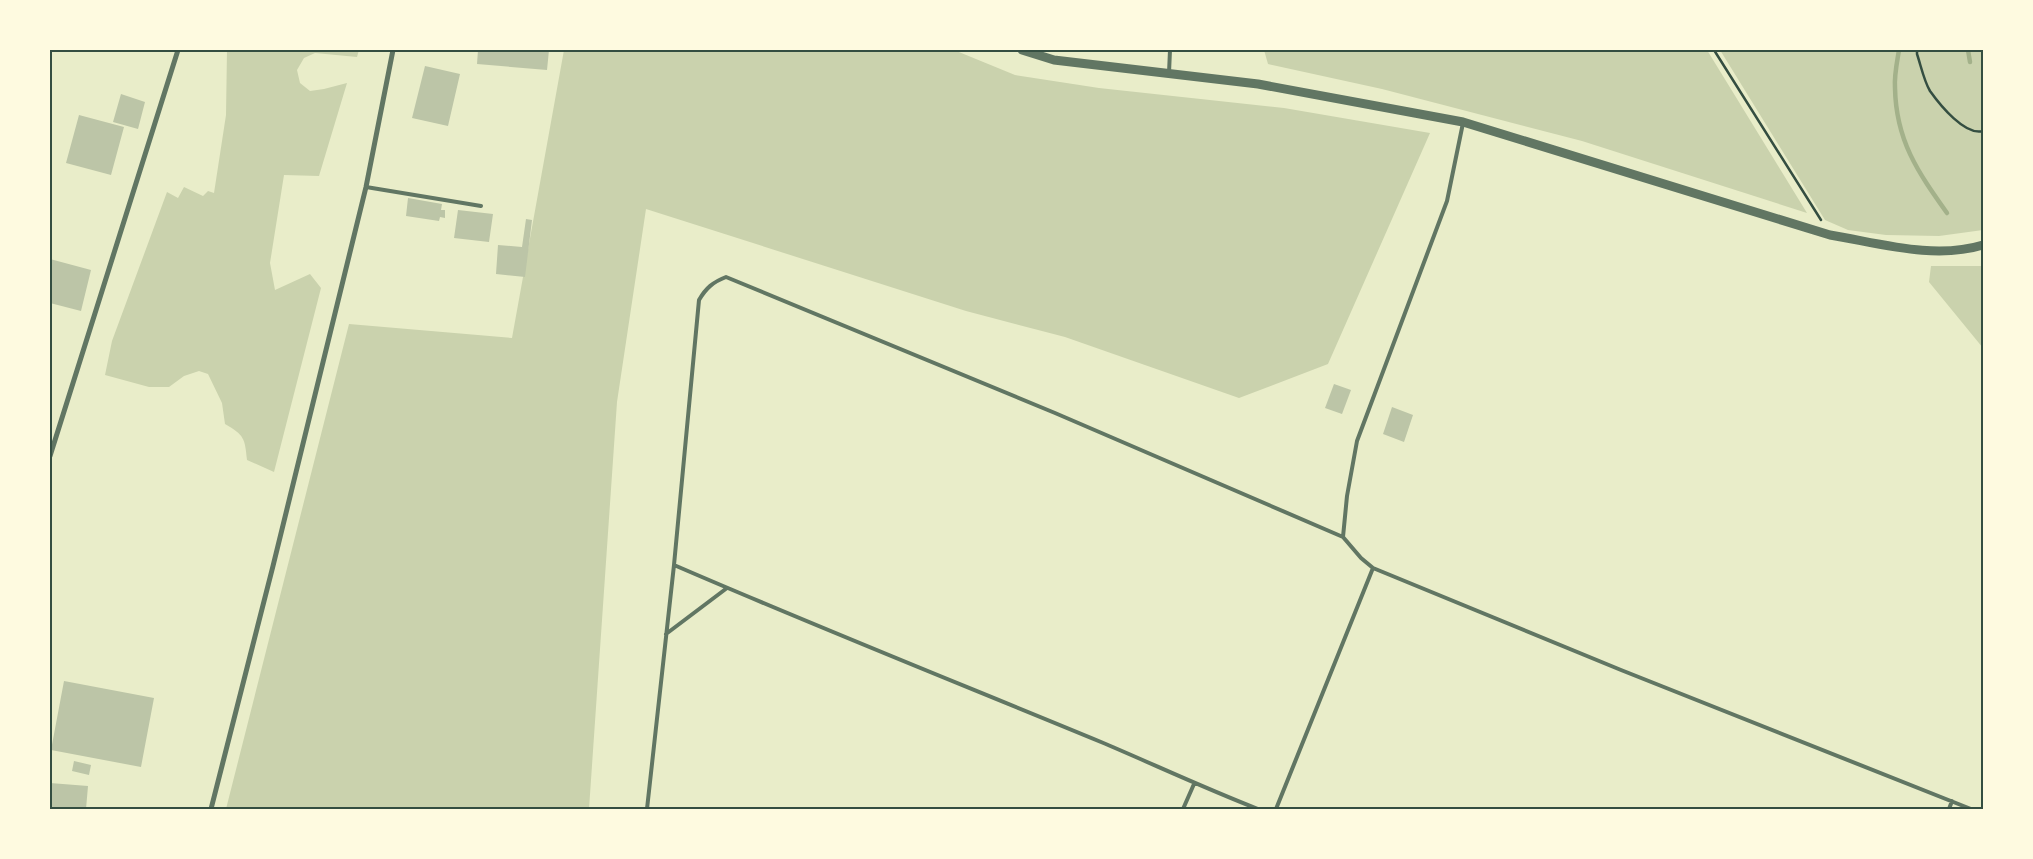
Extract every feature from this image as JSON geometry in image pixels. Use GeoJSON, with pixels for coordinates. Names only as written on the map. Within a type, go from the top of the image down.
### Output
{"type":"FeatureCollection","features":[{"type":"Feature","properties":{"kind":"street"},"geometry":{"type":"LineString","coordinates":[[50,456],[178,50]]}},
{"type":"Feature","properties":{"kind":"street"},"geometry":{"type":"LineString","coordinates":[[210,809],[273,566],[366,187],[393,50]]}},
{"type":"Feature","properties":{"kind":"street"},"geometry":{"type":"LineString","coordinates":[[1022,50],[1054,60],[1258,84],[1463,122],[1830,235],[1890,247],[1926,250],[1969,250],[1983,245]]}},
{"type":"Feature","properties":{"kind":"lane"},"geometry":{"type":"LineString","coordinates":[[1169,73],[1170,50]]}},
{"type":"Feature","properties":{"kind":"lane"},"geometry":{"type":"LineString","coordinates":[[1343,537],[1347,496],[1357,442],[1447,201],[1463,122]]}},
{"type":"Feature","properties":{"kind":"lane"},"geometry":{"type":"LineString","coordinates":[[366,187],[481,206]]}},
{"type":"Feature","properties":{"kind":"lane"},"geometry":{"type":"LineString","coordinates":[[647,809],[674,565],[698,300],[716,280],[726,278],[1055,413],[1343,537],[1361,558],[1373,568],[1621,670],[1971,809]]}},
{"type":"Feature","properties":{"kind":"lane"},"geometry":{"type":"LineString","coordinates":[[674,565],[1103,743],[1194,784],[1258,809]]}},
{"type":"Feature","properties":{"kind":"lane"},"geometry":{"type":"LineString","coordinates":[[1276,809],[1373,568]]}},
{"type":"Feature","properties":{"kind":"lane"},"geometry":{"type":"LineString","coordinates":[[666,634],[727,588]]}},
{"type":"Feature","properties":{"kind":"lane"},"geometry":{"type":"LineString","coordinates":[[1183,809],[1194,784]]}},
{"type":"Feature","properties":{"kind":"lane"},"geometry":{"type":"LineString","coordinates":[[1949,809],[1952,801]]}},
{"type":"Feature","properties":{"kind":"path"},"geometry":{"type":"LineString","coordinates":[[1714,50],[1830,235]]}},
{"type":"Feature","properties":{"kind":"path"},"geometry":{"type":"LineString","coordinates":[[1917,50],[1930,90],[1961,126],[1977,133],[1983,131]]}},
{"type":"Feature","properties":{"kind":"green space"},"geometry":{"type":"Polygon","coordinates":[[[227,50],[359,50],[357,57],[315,53],[304,58],[297,70],[300,83],[310,91],[347,83],[319,176],[284,175],[270,263],[275,290],[310,274],[321,288],[274,472],[247,460],[244,442],[240,434],[225,424],[222,403],[208,374],[199,371],[184,376],[169,387],[149,387],[105,375],[112,341],[167,192],[178,198],[184,187],[203,196],[208,191],[214,193],[226,115],[227,50]]]}},
{"type":"Feature","properties":{"kind":"green space"},"geometry":{"type":"Polygon","coordinates":[[[564,50],[954,50],[1015,75],[1099,88],[1284,108],[1430,133],[1328,364],[1239,398],[1065,337],[966,311],[646,209],[617,402],[589,809],[226,809],[349,324],[512,338],[564,50]]]}},
{"type":"Feature","properties":{"kind":"green space"},"geometry":{"type":"Polygon","coordinates":[[[1264,50],[1707,50],[1807,213],[1582,141],[1382,89],[1268,64],[1264,50]]]}},
{"type":"Feature","properties":{"kind":"green space"},"geometry":{"type":"Polygon","coordinates":[[[1720,50],[1983,50],[1983,230],[1939,236],[1886,235],[1848,230],[1825,220],[1720,50]]]}},
{"type":"Feature","properties":{"kind":"green space"},"geometry":{"type":"Polygon","coordinates":[[[1931,266],[1983,266],[1983,348],[1929,282],[1931,266]]]}},
{"type":"Feature","properties":{"kind":"building"},"geometry":{"type":"Polygon","coordinates":[[[478,50],[549,50],[547,70],[477,64],[478,50]]]}},
{"type":"Feature","properties":{"kind":"building"},"geometry":{"type":"Polygon","coordinates":[[[425,66],[460,74],[448,126],[412,118],[425,66]]]}},
{"type":"Feature","properties":{"kind":"building"},"geometry":{"type":"Polygon","coordinates":[[[121,94],[145,102],[138,129],[113,122],[121,94]]]}},
{"type":"Feature","properties":{"kind":"building"},"geometry":{"type":"Polygon","coordinates":[[[79,115],[124,127],[111,175],[66,163],[79,115]]]}},
{"type":"Feature","properties":{"kind":"building"},"geometry":{"type":"Polygon","coordinates":[[[408,198],[442,204],[441,210],[445,210],[445,218],[440,217],[439,221],[406,216],[408,198]]]}},
{"type":"Feature","properties":{"kind":"building"},"geometry":{"type":"Polygon","coordinates":[[[458,210],[493,214],[489,242],[454,238],[458,210]]]}},
{"type":"Feature","properties":{"kind":"building"},"geometry":{"type":"Polygon","coordinates":[[[526,219],[532,220],[525,277],[496,274],[498,245],[522,247],[526,219]]]}},
{"type":"Feature","properties":{"kind":"building"},"geometry":{"type":"Polygon","coordinates":[[[50,259],[91,270],[81,311],[50,303],[50,259]]]}},
{"type":"Feature","properties":{"kind":"building"},"geometry":{"type":"Polygon","coordinates":[[[1334,384],[1351,390],[1342,414],[1325,408],[1334,384]]]}},
{"type":"Feature","properties":{"kind":"building"},"geometry":{"type":"Polygon","coordinates":[[[1392,407],[1413,415],[1404,442],[1383,434],[1392,407]]]}},
{"type":"Feature","properties":{"kind":"building"},"geometry":{"type":"Polygon","coordinates":[[[64,681],[154,698],[141,767],[51,750],[64,681]]]}},
{"type":"Feature","properties":{"kind":"building"},"geometry":{"type":"Polygon","coordinates":[[[74,761],[91,765],[89,775],[72,771],[74,761]]]}},
{"type":"Feature","properties":{"kind":"building"},"geometry":{"type":"Polygon","coordinates":[[[50,783],[88,786],[86,809],[50,809],[50,783]]]}},
{"type":"Feature","properties":{"kind":"waterway"},"geometry":{"type":"LineString","coordinates":[[1899,50],[1895,83],[1899,124],[1910,155],[1947,213]]}},
{"type":"Feature","properties":{"kind":"waterway"},"geometry":{"type":"LineString","coordinates":[[1968,50],[1970,62]]}}]}
